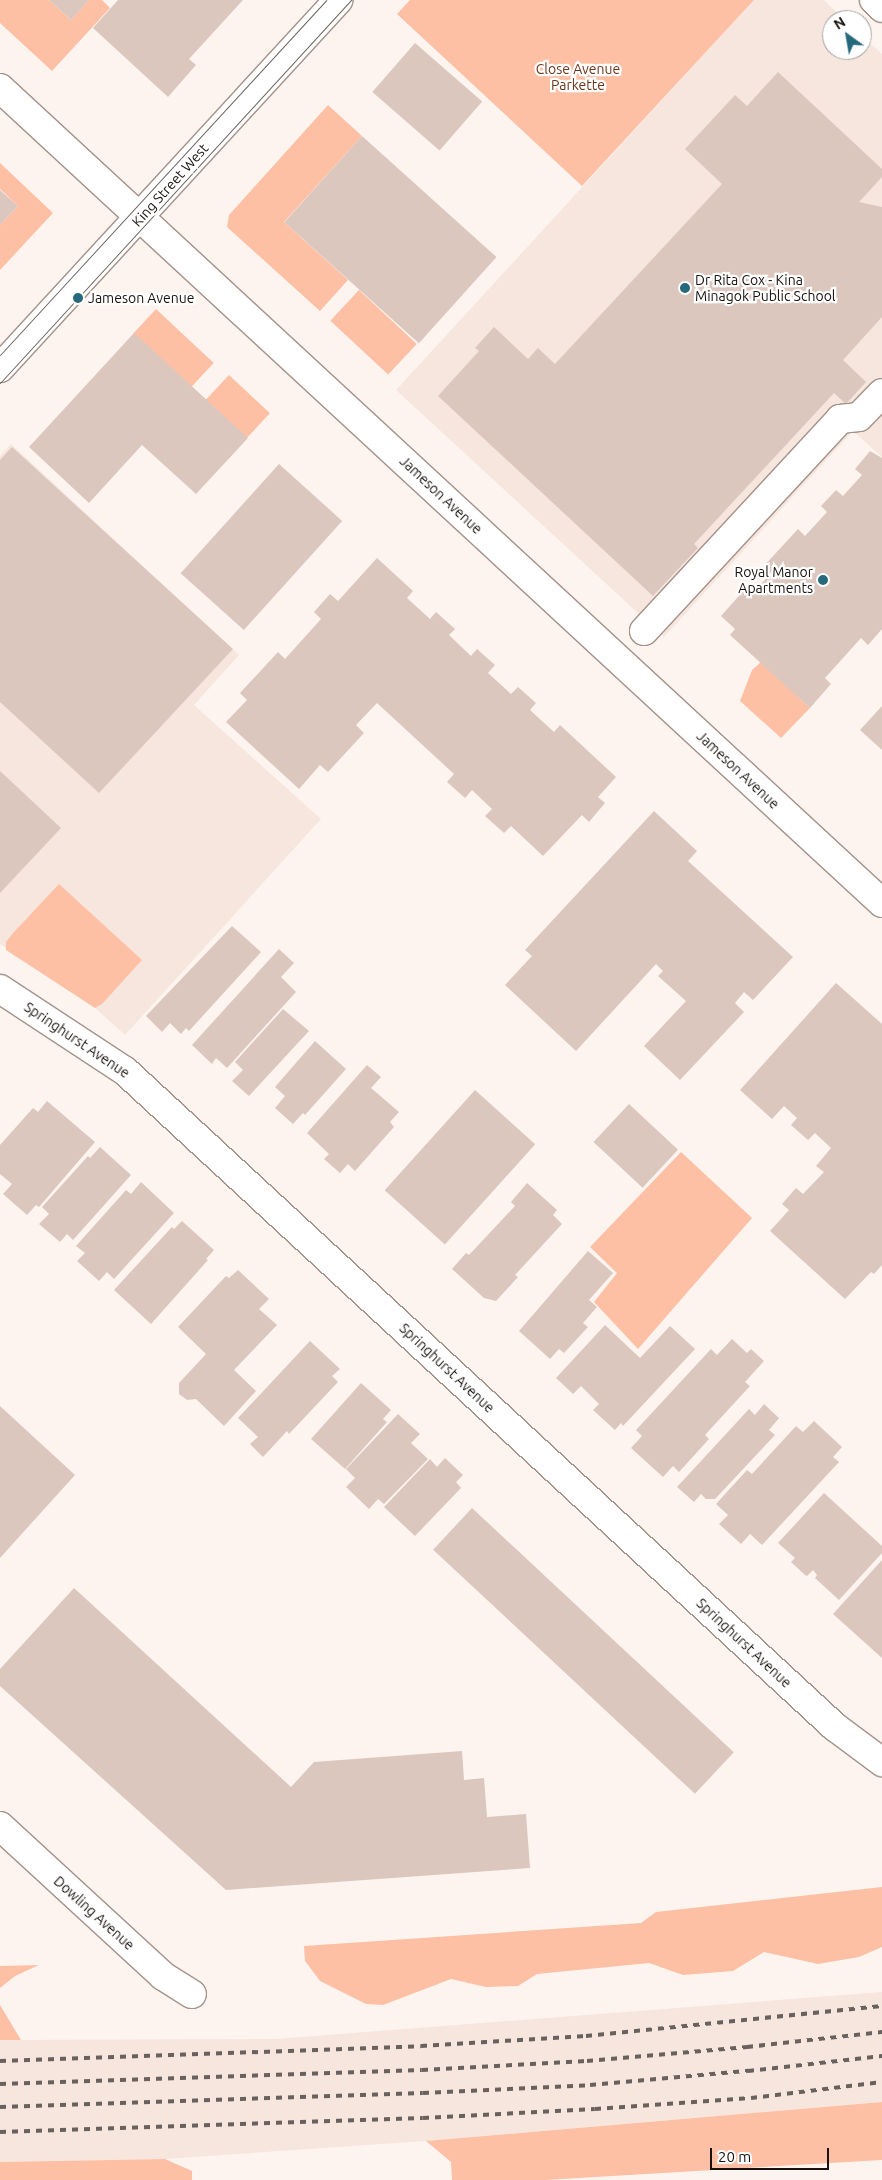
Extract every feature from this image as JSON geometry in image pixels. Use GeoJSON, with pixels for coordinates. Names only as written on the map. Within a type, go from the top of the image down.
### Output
{"type":"FeatureCollection","features":[{"type":"Feature","properties":{"kind":"street","name":"King Street West"},"geometry":{"type":"LineString","coordinates":[[0,368],[140,218],[338,0]]}},
{"type":"Feature","properties":{"kind":"street"},"geometry":{"type":"LineString","coordinates":[[874,0],[882,8]]}},
{"type":"Feature","properties":{"kind":"street","name":"Jameson Avenue"},"geometry":{"type":"LineString","coordinates":[[0,88],[882,903]]}},
{"type":"Feature","properties":{"kind":"street"},"geometry":{"type":"LineString","coordinates":[[644,631],[840,419],[860,417],[882,394]]}},
{"type":"Feature","properties":{"kind":"street","name":"Springhurst Avenue"},"geometry":{"type":"LineString","coordinates":[[0,989],[125,1071],[835,1727],[882,1762]]}},
{"type":"Feature","properties":{"kind":"street","name":"Dowling Avenue"},"geometry":{"type":"LineString","coordinates":[[0,1826],[163,1976],[192,1994]]}},
{"type":"Feature","properties":{"kind":"shaded area","name":"Dr Rita Cox - Kina Minagok Public School"},"geometry":{"type":"Polygon","coordinates":[[[754,0],[824,0],[834,10],[822,10],[822,60],[872,60],[872,45],[882,54],[882,457],[853,431],[664,637],[396,390],[754,0]]]}},
{"type":"Feature","properties":{"kind":"shaded area"},"geometry":{"type":"Polygon","coordinates":[[[11,444],[239,655],[194,705],[321,819],[125,1035],[95,1008],[0,944],[0,456],[11,444]]]}},
{"type":"Feature","properties":{"kind":"shaded area"},"geometry":{"type":"Polygon","coordinates":[[[882,1992],[882,2102],[426,2141],[165,2159],[0,2162],[0,2040],[275,2039],[882,1992]]]}},
{"type":"Feature","properties":{"kind":"green space"},"geometry":{"type":"Polygon","coordinates":[[[0,0],[49,0],[71,20],[89,0],[102,0],[110,8],[52,71],[0,23],[0,0]]]}},
{"type":"Feature","properties":{"kind":"green space","name":"Close Avenue Parkette"},"geometry":{"type":"Polygon","coordinates":[[[410,0],[754,0],[582,186],[397,14],[410,0]]]}},
{"type":"Feature","properties":{"kind":"green space"},"geometry":{"type":"Polygon","coordinates":[[[328,105],[362,136],[284,222],[348,280],[320,311],[227,227],[229,215],[328,105]]]}},
{"type":"Feature","properties":{"kind":"green space"},"geometry":{"type":"Polygon","coordinates":[[[0,163],[53,213],[0,270],[0,225],[18,206],[0,189],[0,163]]]}},
{"type":"Feature","properties":{"kind":"green space"},"geometry":{"type":"Polygon","coordinates":[[[359,290],[417,344],[388,375],[330,321],[359,290]]]}},
{"type":"Feature","properties":{"kind":"green space"},"geometry":{"type":"Polygon","coordinates":[[[156,309],[214,363],[191,387],[133,333],[156,309]]]}},
{"type":"Feature","properties":{"kind":"green space"},"geometry":{"type":"Polygon","coordinates":[[[229,375],[270,413],[247,438],[206,400],[229,375]]]}},
{"type":"Feature","properties":{"kind":"green space"},"geometry":{"type":"Polygon","coordinates":[[[761,662],[810,708],[781,738],[740,701],[752,670],[761,662]]]}},
{"type":"Feature","properties":{"kind":"green space"},"geometry":{"type":"Polygon","coordinates":[[[59,884],[142,960],[102,1004],[95,1008],[6,950],[6,942],[14,932],[59,884]]]}},
{"type":"Feature","properties":{"kind":"green space"},"geometry":{"type":"Polygon","coordinates":[[[681,1152],[752,1218],[638,1349],[594,1302],[617,1273],[590,1247],[681,1152]]]}},
{"type":"Feature","properties":{"kind":"green space"},"geometry":{"type":"Polygon","coordinates":[[[882,1887],[882,1947],[859,1957],[818,1964],[764,1952],[733,1971],[683,1975],[649,1963],[537,1974],[518,1986],[486,1987],[451,1979],[383,2005],[366,2004],[320,1981],[305,1961],[304,1946],[641,1923],[656,1912],[882,1887]]]}},
{"type":"Feature","properties":{"kind":"green space"},"geometry":{"type":"Polygon","coordinates":[[[39,1965],[15,1976],[0,1988],[0,1966],[39,1965]]]}},
{"type":"Feature","properties":{"kind":"green space"},"geometry":{"type":"Polygon","coordinates":[[[0,2005],[21,2040],[0,2040],[0,2005]]]}},
{"type":"Feature","properties":{"kind":"green space"},"geometry":{"type":"Polygon","coordinates":[[[882,2102],[882,2160],[545,2180],[452,2180],[451,2162],[426,2141],[882,2102]]]}},
{"type":"Feature","properties":{"kind":"green space"},"geometry":{"type":"Polygon","coordinates":[[[165,2159],[192,2171],[192,2180],[0,2180],[0,2162],[165,2159]]]}},
{"type":"Feature","properties":{"kind":"building"},"geometry":{"type":"Polygon","coordinates":[[[49,0],[89,0],[71,20],[49,0]]]}},
{"type":"Feature","properties":{"kind":"building"},"geometry":{"type":"Polygon","coordinates":[[[118,0],[243,0],[189,59],[196,65],[168,97],[93,28],[118,0]]]}},
{"type":"Feature","properties":{"kind":"building"},"geometry":{"type":"Polygon","coordinates":[[[415,43],[482,101],[440,150],[372,92],[415,43]]]}},
{"type":"Feature","properties":{"kind":"building","name":"Dr Rita Cox - Kina Minagok Public School"},"geometry":{"type":"Polygon","coordinates":[[[778,72],[882,169],[882,177],[859,202],[882,207],[882,317],[843,360],[866,382],[846,404],[834,393],[694,544],[698,548],[653,596],[438,396],[479,351],[475,348],[494,327],[528,359],[538,348],[555,364],[722,184],[685,149],[735,95],[747,106],[778,72]]]}},
{"type":"Feature","properties":{"kind":"building"},"geometry":{"type":"Polygon","coordinates":[[[362,136],[497,257],[419,343],[284,222],[362,136]]]}},
{"type":"Feature","properties":{"kind":"building"},"geometry":{"type":"Polygon","coordinates":[[[0,190],[18,206],[0,225],[0,190]]]}},
{"type":"Feature","properties":{"kind":"building"},"geometry":{"type":"Polygon","coordinates":[[[134,333],[248,438],[196,494],[142,445],[89,503],[29,447],[134,333]]]}},
{"type":"Feature","properties":{"kind":"building"},"geometry":{"type":"Polygon","coordinates":[[[12,447],[233,649],[99,793],[0,702],[0,460],[12,447]]]}},
{"type":"Feature","properties":{"kind":"building","name":"Royal Manor Apartments"},"geometry":{"type":"Polygon","coordinates":[[[870,451],[882,458],[882,629],[868,645],[861,638],[825,678],[831,684],[810,708],[730,635],[735,629],[721,616],[746,588],[753,593],[771,573],[764,566],[798,529],[805,536],[827,512],[821,506],[836,490],[843,496],[862,475],[855,469],[870,451]]]}},
{"type":"Feature","properties":{"kind":"building"},"geometry":{"type":"Polygon","coordinates":[[[279,464],[342,521],[244,630],[181,573],[279,464]]]}},
{"type":"Feature","properties":{"kind":"building"},"geometry":{"type":"Polygon","coordinates":[[[377,558],[413,591],[407,598],[430,619],[436,612],[455,629],[449,635],[471,656],[477,649],[495,665],[488,673],[511,694],[518,687],[536,703],[530,710],[554,732],[560,725],[616,777],[598,797],[605,803],[589,822],[582,815],[543,856],[511,826],[504,833],[485,816],[492,809],[472,790],[465,798],[447,782],[454,774],[377,703],[356,725],[364,733],[328,772],[320,765],[299,789],[226,722],[247,700],[240,693],[278,652],[285,659],[321,619],[314,612],[330,594],[338,601],[377,558]]]}},
{"type":"Feature","properties":{"kind":"building"},"geometry":{"type":"Polygon","coordinates":[[[882,706],[882,750],[860,730],[882,706]]]}},
{"type":"Feature","properties":{"kind":"building"},"geometry":{"type":"Polygon","coordinates":[[[0,771],[61,828],[0,893],[0,771]]]}},
{"type":"Feature","properties":{"kind":"building"},"geometry":{"type":"Polygon","coordinates":[[[654,811],[697,851],[688,861],[793,957],[753,1000],[744,992],[735,1003],[744,1012],[680,1080],[644,1046],[686,1001],[658,976],[663,971],[656,964],[576,1051],[505,985],[532,956],[525,950],[654,811]]]}},
{"type":"Feature","properties":{"kind":"building"},"geometry":{"type":"Polygon","coordinates":[[[232,926],[261,952],[189,1031],[186,1028],[181,1034],[170,1023],[162,1032],[146,1016],[232,926]]]}},
{"type":"Feature","properties":{"kind":"building"},"geometry":{"type":"Polygon","coordinates":[[[279,949],[294,963],[281,977],[296,992],[227,1068],[216,1058],[212,1064],[192,1045],[279,949]]]}},
{"type":"Feature","properties":{"kind":"building"},"geometry":{"type":"Polygon","coordinates":[[[836,983],[882,1024],[882,1265],[874,1274],[871,1272],[845,1299],[770,1231],[789,1210],[782,1204],[796,1188],[803,1194],[824,1172],[816,1166],[831,1148],[815,1133],[808,1140],[791,1125],[797,1118],[784,1106],[772,1119],[740,1090],[836,983]]]}},
{"type":"Feature","properties":{"kind":"building"},"geometry":{"type":"Polygon","coordinates":[[[283,1009],[309,1031],[249,1096],[232,1081],[243,1070],[235,1062],[283,1009]]]}},
{"type":"Feature","properties":{"kind":"building"},"geometry":{"type":"Polygon","coordinates":[[[315,1041],[346,1069],[305,1115],[303,1113],[293,1124],[275,1108],[285,1096],[275,1087],[315,1041]]]}},
{"type":"Feature","properties":{"kind":"building"},"geometry":{"type":"Polygon","coordinates":[[[367,1065],[381,1077],[371,1088],[399,1112],[390,1122],[394,1127],[355,1171],[348,1164],[340,1173],[324,1159],[329,1154],[307,1133],[367,1065]]]}},
{"type":"Feature","properties":{"kind":"building"},"geometry":{"type":"Polygon","coordinates":[[[475,1090],[535,1144],[445,1245],[385,1190],[475,1090]]]}},
{"type":"Feature","properties":{"kind":"building"},"geometry":{"type":"Polygon","coordinates":[[[47,1101],[95,1142],[39,1207],[36,1205],[27,1215],[3,1194],[12,1184],[0,1174],[0,1145],[33,1108],[38,1112],[47,1101]]]}},
{"type":"Feature","properties":{"kind":"building"},"geometry":{"type":"Polygon","coordinates":[[[629,1104],[678,1150],[643,1188],[594,1142],[629,1104]]]}},
{"type":"Feature","properties":{"kind":"building"},"geometry":{"type":"Polygon","coordinates":[[[100,1147],[131,1175],[73,1240],[67,1234],[60,1242],[39,1224],[49,1214],[42,1207],[88,1156],[90,1158],[100,1147]]]}},
{"type":"Feature","properties":{"kind":"building"},"geometry":{"type":"Polygon","coordinates":[[[141,1182],[174,1213],[114,1279],[107,1272],[99,1281],[77,1261],[85,1253],[76,1246],[126,1190],[131,1194],[141,1182]]]}},
{"type":"Feature","properties":{"kind":"building"},"geometry":{"type":"Polygon","coordinates":[[[527,1183],[557,1210],[553,1215],[562,1224],[515,1275],[518,1277],[496,1301],[484,1298],[452,1269],[466,1253],[469,1255],[515,1206],[511,1202],[527,1183]]]}},
{"type":"Feature","properties":{"kind":"building"},"geometry":{"type":"Polygon","coordinates":[[[182,1221],[214,1250],[206,1259],[208,1260],[151,1324],[114,1290],[172,1227],[174,1229],[182,1221]]]}},
{"type":"Feature","properties":{"kind":"building"},"geometry":{"type":"Polygon","coordinates":[[[588,1251],[613,1273],[589,1300],[597,1307],[583,1323],[588,1327],[564,1353],[559,1349],[550,1359],[519,1331],[588,1251]]]}},
{"type":"Feature","properties":{"kind":"building"},"geometry":{"type":"Polygon","coordinates":[[[238,1270],[269,1299],[259,1309],[277,1325],[234,1370],[256,1391],[224,1426],[196,1399],[187,1400],[179,1394],[179,1383],[206,1354],[178,1327],[226,1276],[229,1278],[238,1270]]]}},
{"type":"Feature","properties":{"kind":"building"},"geometry":{"type":"Polygon","coordinates":[[[605,1325],[640,1358],[670,1326],[695,1349],[623,1426],[621,1423],[615,1430],[593,1410],[599,1404],[581,1386],[573,1394],[556,1378],[605,1325]]]}},
{"type":"Feature","properties":{"kind":"building"},"geometry":{"type":"Polygon","coordinates":[[[732,1339],[747,1353],[751,1349],[764,1361],[745,1382],[750,1386],[705,1435],[709,1439],[679,1472],[673,1466],[663,1477],[631,1448],[642,1436],[636,1430],[711,1349],[717,1355],[732,1339]]]}},
{"type":"Feature","properties":{"kind":"building"},"geometry":{"type":"Polygon","coordinates":[[[310,1341],[340,1369],[332,1376],[338,1382],[289,1434],[287,1431],[263,1457],[250,1444],[258,1437],[238,1418],[310,1341]]]}},
{"type":"Feature","properties":{"kind":"building"},"geometry":{"type":"Polygon","coordinates":[[[361,1383],[391,1410],[383,1419],[387,1422],[345,1469],[311,1439],[361,1383]]]}},
{"type":"Feature","properties":{"kind":"building"},"geometry":{"type":"Polygon","coordinates":[[[764,1404],[779,1418],[769,1430],[775,1435],[715,1499],[706,1499],[701,1494],[694,1502],[677,1487],[749,1409],[755,1415],[764,1404]]]}},
{"type":"Feature","properties":{"kind":"building"},"geometry":{"type":"Polygon","coordinates":[[[0,1406],[75,1475],[0,1558],[0,1406]]]}},
{"type":"Feature","properties":{"kind":"building"},"geometry":{"type":"Polygon","coordinates":[[[398,1414],[420,1434],[411,1443],[428,1459],[384,1504],[378,1499],[369,1509],[346,1487],[355,1478],[346,1469],[398,1414]]]}},
{"type":"Feature","properties":{"kind":"building"},"geometry":{"type":"Polygon","coordinates":[[[814,1421],[842,1447],[833,1457],[839,1462],[762,1545],[750,1534],[741,1544],[719,1524],[728,1515],[716,1504],[747,1470],[752,1474],[796,1426],[803,1432],[814,1421]]]}},
{"type":"Feature","properties":{"kind":"building"},"geometry":{"type":"Polygon","coordinates":[[[445,1458],[463,1475],[456,1482],[461,1488],[415,1536],[384,1507],[430,1459],[437,1467],[445,1458]]]}},
{"type":"Feature","properties":{"kind":"building"},"geometry":{"type":"Polygon","coordinates":[[[824,1493],[882,1546],[882,1553],[839,1600],[815,1578],[817,1575],[813,1570],[807,1576],[791,1562],[795,1558],[778,1543],[824,1493]]]}},
{"type":"Feature","properties":{"kind":"building"},"geometry":{"type":"Polygon","coordinates":[[[472,1508],[734,1752],[695,1794],[433,1550],[472,1508]]]}},
{"type":"Feature","properties":{"kind":"building"},"geometry":{"type":"Polygon","coordinates":[[[882,1560],[882,1658],[833,1614],[882,1560]]]}},
{"type":"Feature","properties":{"kind":"building"},"geometry":{"type":"Polygon","coordinates":[[[74,1588],[291,1787],[314,1762],[462,1751],[464,1780],[484,1778],[487,1817],[526,1814],[530,1868],[226,1890],[0,1686],[0,1669],[74,1588]]]}},
{"type":"Feature","properties":{"kind":"tram line"},"geometry":{"type":"LineString","coordinates":[[0,355],[326,0]]}},
{"type":"Feature","properties":{"kind":"tram line"},"geometry":{"type":"LineString","coordinates":[[0,383],[351,0]]}},
{"type":"Feature","properties":{"kind":"railway"},"geometry":{"type":"LineString","coordinates":[[0,2061],[421,2046],[586,2036],[882,2006]]}},
{"type":"Feature","properties":{"kind":"railway"},"geometry":{"type":"LineString","coordinates":[[0,2084],[422,2070],[587,2061],[747,2047],[882,2032]]}},
{"type":"Feature","properties":{"kind":"railway"},"geometry":{"type":"LineString","coordinates":[[0,2107],[423,2093],[590,2085],[748,2071],[882,2056]]}},
{"type":"Feature","properties":{"kind":"railway"},"geometry":{"type":"LineString","coordinates":[[0,2132],[423,2118],[595,2109],[751,2098],[882,2082]]}},
{"type":"Feature","properties":{"kind":"place","name":"Dr Rita Cox - Kina Minagok Public School"},"geometry":{"type":"Point","coordinates":[685,288]}},
{"type":"Feature","properties":{"kind":"place","name":"Jameson Avenue"},"geometry":{"type":"Point","coordinates":[78,298]}},
{"type":"Feature","properties":{"kind":"place","name":"Royal Manor Apartments"},"geometry":{"type":"Point","coordinates":[823,580]}}]}
